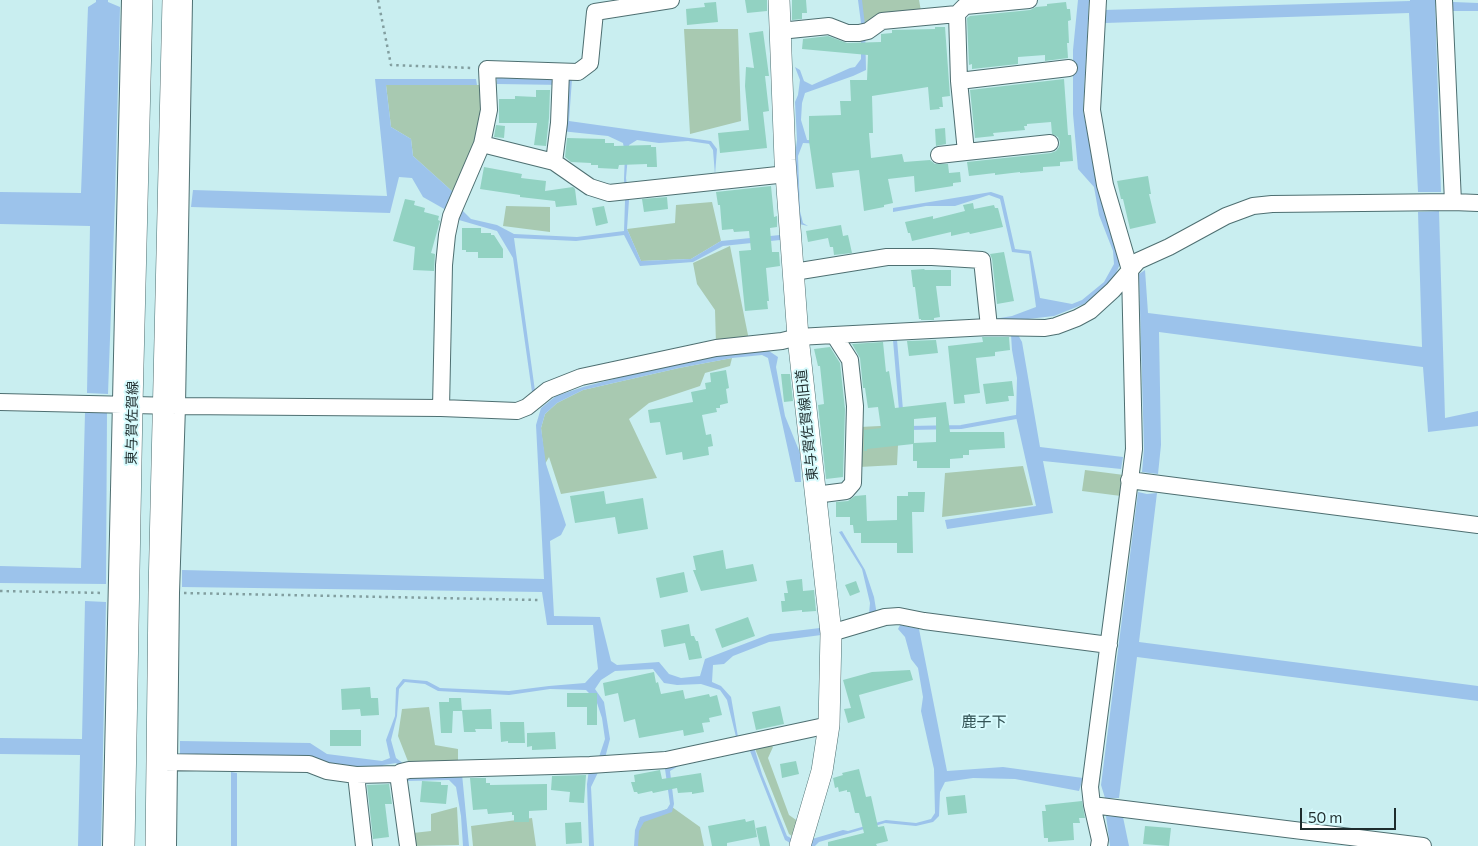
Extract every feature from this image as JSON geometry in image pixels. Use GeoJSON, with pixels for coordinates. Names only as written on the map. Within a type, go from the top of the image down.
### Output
{"type":"FeatureCollection","features":[{"type":"Feature","properties":{"kind":"main road","name":"東与賀佐賀線"},"geometry":{"type":"LineString","coordinates":[[124,846],[119,761],[126,404],[142,0]]}},
{"type":"Feature","properties":{"kind":"main road"},"geometry":{"type":"LineString","coordinates":[[156,846],[162,762],[171,405],[173,0]]}},
{"type":"Feature","properties":{"kind":"main road","name":"東与賀佐賀線旧道"},"geometry":{"type":"LineString","coordinates":[[779,0],[787,174],[798,337],[831,633],[829,725],[822,771],[800,846]]}},
{"type":"Feature","properties":{"kind":"street"},"geometry":{"type":"LineString","coordinates":[[111,846],[119,761],[116,593],[126,404],[130,0]]}},
{"type":"Feature","properties":{"kind":"street"},"geometry":{"type":"LineString","coordinates":[[168,846],[162,762],[171,593],[171,405],[184,0]]}},
{"type":"Feature","properties":{"kind":"street"},"geometry":{"type":"LineString","coordinates":[[441,408],[444,265],[447,235],[458,200],[482,144],[489,110],[487,69],[560,78],[578,72],[590,63],[595,6],[671,0]]}},
{"type":"Feature","properties":{"kind":"street"},"geometry":{"type":"LineString","coordinates":[[780,31],[829,26],[847,33],[863,32],[882,21],[957,14],[965,6],[1029,0]]}},
{"type":"Feature","properties":{"kind":"street"},"geometry":{"type":"LineString","coordinates":[[1098,0],[1092,110],[1105,185],[1130,270],[1134,449],[1090,787],[1100,840],[1099,846]]}},
{"type":"Feature","properties":{"kind":"street"},"geometry":{"type":"LineString","coordinates":[[1444,0],[1453,202]]}},
{"type":"Feature","properties":{"kind":"street"},"geometry":{"type":"LineString","coordinates":[[957,14],[959,81],[966,152]]}},
{"type":"Feature","properties":{"kind":"street"},"geometry":{"type":"LineString","coordinates":[[959,81],[1069,68]]}},
{"type":"Feature","properties":{"kind":"street"},"geometry":{"type":"LineString","coordinates":[[554,162],[559,123],[560,78]]}},
{"type":"Feature","properties":{"kind":"street"},"geometry":{"type":"LineString","coordinates":[[939,156],[1050,142]]}},
{"type":"Feature","properties":{"kind":"street"},"geometry":{"type":"LineString","coordinates":[[482,144],[554,162],[590,187],[609,193],[787,174]]}},
{"type":"Feature","properties":{"kind":"street"},"geometry":{"type":"LineString","coordinates":[[0,402],[441,408],[517,411],[527,407],[548,390],[581,378],[716,348],[782,341],[798,337],[989,327],[1045,328],[1056,326],[1078,318],[1090,311],[1138,261],[1169,247],[1226,216],[1252,206],[1272,204],[1478,202]]}},
{"type":"Feature","properties":{"kind":"street"},"geometry":{"type":"LineString","coordinates":[[794,272],[887,257],[982,260],[989,327]]}},
{"type":"Feature","properties":{"kind":"street"},"geometry":{"type":"LineString","coordinates":[[815,495],[846,491],[853,483],[855,406],[850,360],[834,335]]}},
{"type":"Feature","properties":{"kind":"street"},"geometry":{"type":"LineString","coordinates":[[1129,480],[1478,525]]}},
{"type":"Feature","properties":{"kind":"street"},"geometry":{"type":"LineString","coordinates":[[831,633],[885,617],[899,616],[924,621],[1109,645]]}},
{"type":"Feature","properties":{"kind":"street"},"geometry":{"type":"LineString","coordinates":[[162,762],[309,764],[327,771],[356,776],[403,772],[598,764],[666,760],[829,725]]}},
{"type":"Feature","properties":{"kind":"street"},"geometry":{"type":"LineString","coordinates":[[403,772],[408,846]]}},
{"type":"Feature","properties":{"kind":"street"},"geometry":{"type":"LineString","coordinates":[[356,776],[364,846]]}},
{"type":"Feature","properties":{"kind":"street"},"geometry":{"type":"LineString","coordinates":[[1092,805],[1423,846]]}},
{"type":"Feature","properties":{"kind":"path"},"geometry":{"type":"LineString","coordinates":[[378,0],[391,65],[487,69]]}},
{"type":"Feature","properties":{"kind":"path"},"geometry":{"type":"LineString","coordinates":[[0,591],[116,593]]}},
{"type":"Feature","properties":{"kind":"path"},"geometry":{"type":"LineString","coordinates":[[171,593],[540,600]]}},
{"type":"Feature","properties":{"kind":"green space"},"geometry":{"type":"Polygon","coordinates":[[[860,0],[919,0],[921,11],[864,25],[860,0]]]}},
{"type":"Feature","properties":{"kind":"green space"},"geometry":{"type":"Polygon","coordinates":[[[684,29],[738,29],[741,121],[690,134],[684,29]]]}},
{"type":"Feature","properties":{"kind":"green space"},"geometry":{"type":"Polygon","coordinates":[[[386,85],[484,85],[479,140],[453,192],[413,156],[411,139],[391,127],[386,85]]]}},
{"type":"Feature","properties":{"kind":"green space"},"geometry":{"type":"Polygon","coordinates":[[[712,202],[721,241],[691,259],[641,261],[627,229],[675,223],[676,205],[712,202]]]}},
{"type":"Feature","properties":{"kind":"green space"},"geometry":{"type":"Polygon","coordinates":[[[506,206],[550,207],[550,232],[503,226],[506,206]]]}},
{"type":"Feature","properties":{"kind":"green space"},"geometry":{"type":"Polygon","coordinates":[[[730,246],[749,340],[716,344],[715,310],[697,284],[693,263],[730,246]]]}},
{"type":"Feature","properties":{"kind":"green space"},"geometry":{"type":"Polygon","coordinates":[[[732,358],[730,366],[705,373],[700,386],[649,403],[629,419],[657,478],[561,494],[549,457],[545,464],[541,428],[545,414],[557,403],[583,390],[732,358]]]}},
{"type":"Feature","properties":{"kind":"green space"},"geometry":{"type":"Polygon","coordinates":[[[899,425],[897,465],[859,467],[860,427],[899,425]]]}},
{"type":"Feature","properties":{"kind":"green space"},"geometry":{"type":"Polygon","coordinates":[[[1023,466],[1033,505],[942,517],[945,473],[1023,466]]]}},
{"type":"Feature","properties":{"kind":"green space"},"geometry":{"type":"Polygon","coordinates":[[[1085,470],[1124,475],[1121,496],[1082,491],[1085,470]]]}},
{"type":"Feature","properties":{"kind":"green space"},"geometry":{"type":"Polygon","coordinates":[[[429,707],[435,745],[458,749],[458,765],[409,764],[398,736],[402,709],[429,707]]]}},
{"type":"Feature","properties":{"kind":"green space"},"geometry":{"type":"Polygon","coordinates":[[[769,743],[773,747],[768,758],[789,815],[799,822],[795,838],[789,834],[754,746],[769,743]]]}},
{"type":"Feature","properties":{"kind":"green space"},"geometry":{"type":"Polygon","coordinates":[[[457,807],[459,845],[414,846],[413,833],[431,831],[431,814],[457,807]]]}},
{"type":"Feature","properties":{"kind":"green space"},"geometry":{"type":"Polygon","coordinates":[[[672,807],[700,827],[704,846],[637,846],[638,821],[672,807]]]}},
{"type":"Feature","properties":{"kind":"green space"},"geometry":{"type":"Polygon","coordinates":[[[532,818],[536,846],[473,846],[471,826],[532,818]]]}},
{"type":"Feature","properties":{"kind":"water"},"geometry":{"type":"Polygon","coordinates":[[[96,0],[108,0],[108,2],[120,7],[108,394],[87,393],[90,226],[0,224],[0,192],[81,193],[88,7],[96,2],[96,0]]]}},
{"type":"Feature","properties":{"kind":"water"},"geometry":{"type":"Polygon","coordinates":[[[858,0],[862,0],[865,25],[866,70],[805,93],[802,103],[801,120],[807,140],[828,141],[825,144],[803,143],[798,156],[800,211],[803,223],[808,226],[799,224],[795,155],[797,140],[795,102],[800,80],[795,67],[800,70],[804,81],[812,85],[855,67],[861,59],[861,23],[858,0]]]}},
{"type":"Feature","properties":{"kind":"water"},"geometry":{"type":"Polygon","coordinates":[[[1078,0],[1089,0],[1083,111],[1096,175],[1121,262],[1112,282],[1084,304],[1054,316],[1017,319],[1017,333],[1022,342],[1040,447],[1123,457],[1121,469],[1043,461],[1053,513],[947,529],[945,520],[1036,506],[1016,417],[1017,378],[1012,350],[1010,319],[994,319],[1012,316],[1036,307],[1029,254],[1012,252],[1000,199],[989,195],[955,206],[926,206],[893,212],[893,208],[991,192],[1003,196],[1015,249],[1031,251],[1040,298],[1072,304],[1082,300],[1104,282],[1114,264],[1113,251],[1099,215],[1094,187],[1078,169],[1073,114],[1073,50],[1078,0]]]}},
{"type":"Feature","properties":{"kind":"water"},"geometry":{"type":"Polygon","coordinates":[[[1435,0],[1441,192],[1418,192],[1409,13],[1105,23],[1104,10],[1410,1],[1435,0]]]}},
{"type":"Feature","properties":{"kind":"water"},"geometry":{"type":"Polygon","coordinates":[[[1453,2],[1478,3],[1478,11],[1453,11],[1453,2]]]}},
{"type":"Feature","properties":{"kind":"water"},"geometry":{"type":"Polygon","coordinates":[[[497,78],[572,79],[569,121],[711,141],[717,149],[715,175],[713,150],[709,144],[688,141],[659,143],[637,140],[629,145],[626,178],[629,200],[627,229],[641,261],[691,259],[721,241],[780,235],[780,240],[723,246],[693,262],[640,266],[624,235],[576,241],[514,238],[535,391],[532,392],[513,258],[497,231],[459,220],[423,197],[412,178],[399,177],[390,213],[191,207],[193,190],[387,196],[375,79],[476,79],[477,85],[386,85],[391,127],[411,139],[413,156],[453,192],[462,210],[471,219],[497,225],[514,234],[577,237],[624,231],[625,154],[623,143],[608,136],[561,131],[564,85],[497,84],[497,78]]]}},
{"type":"Feature","properties":{"kind":"water"},"geometry":{"type":"Polygon","coordinates":[[[1439,211],[1445,418],[1478,411],[1478,426],[1428,432],[1423,367],[1159,332],[1161,445],[1158,474],[1142,472],[1144,449],[1139,274],[1145,270],[1148,313],[1422,347],[1418,212],[1439,211]]]}},
{"type":"Feature","properties":{"kind":"water"},"geometry":{"type":"Polygon","coordinates":[[[769,351],[778,357],[776,367],[785,416],[800,453],[801,482],[795,482],[768,358],[762,355],[732,358],[679,368],[583,390],[557,403],[545,414],[541,428],[546,464],[566,525],[561,535],[550,541],[554,616],[600,617],[611,661],[617,665],[659,662],[669,674],[681,678],[700,676],[705,659],[770,634],[820,628],[821,635],[769,642],[733,656],[724,664],[713,665],[712,682],[721,686],[731,697],[738,737],[736,737],[727,700],[720,690],[701,684],[677,685],[664,683],[653,669],[615,671],[601,680],[595,689],[604,702],[610,739],[605,758],[591,787],[594,846],[589,846],[587,784],[589,770],[599,757],[605,739],[602,718],[596,700],[586,690],[550,689],[509,695],[438,691],[425,684],[405,682],[399,689],[397,716],[391,740],[396,758],[404,764],[462,774],[469,846],[463,846],[461,816],[456,787],[449,780],[405,781],[401,768],[396,763],[384,765],[375,770],[180,757],[180,741],[310,743],[327,754],[382,761],[390,758],[386,740],[395,716],[396,688],[403,679],[427,681],[440,688],[509,691],[585,683],[598,669],[593,625],[547,625],[542,592],[182,587],[182,570],[544,579],[536,425],[541,408],[556,396],[583,387],[679,362],[732,352],[769,351]]]}},
{"type":"Feature","properties":{"kind":"water"},"geometry":{"type":"Polygon","coordinates":[[[85,413],[107,413],[106,584],[0,583],[0,566],[81,568],[85,413]]]}},
{"type":"Feature","properties":{"kind":"water"},"geometry":{"type":"Polygon","coordinates":[[[1138,492],[1147,494],[1157,493],[1139,642],[1478,686],[1478,701],[1137,657],[1119,798],[1105,798],[1101,785],[1138,492]]]}},
{"type":"Feature","properties":{"kind":"water"},"geometry":{"type":"Polygon","coordinates":[[[842,531],[865,570],[874,597],[877,615],[869,614],[870,603],[862,569],[839,532],[842,531]]]}},
{"type":"Feature","properties":{"kind":"water"},"geometry":{"type":"Polygon","coordinates":[[[85,601],[106,602],[101,846],[78,846],[80,755],[0,754],[0,738],[82,739],[85,601]]]}},
{"type":"Feature","properties":{"kind":"water"},"geometry":{"type":"Polygon","coordinates":[[[900,625],[919,629],[947,771],[1003,767],[1083,778],[1079,791],[1015,779],[973,778],[945,782],[940,792],[939,816],[933,822],[916,826],[885,823],[810,846],[812,839],[843,830],[848,831],[886,820],[916,823],[931,819],[935,813],[934,769],[921,711],[923,697],[918,668],[911,659],[905,637],[898,629],[900,625]]]}},
{"type":"Feature","properties":{"kind":"water"},"geometry":{"type":"Polygon","coordinates":[[[754,747],[762,774],[787,836],[793,839],[792,844],[785,840],[750,751],[680,765],[670,771],[674,804],[672,812],[644,822],[639,831],[638,846],[634,846],[635,830],[640,817],[667,809],[670,804],[665,769],[678,762],[754,747]]]}},
{"type":"Feature","properties":{"kind":"water"},"geometry":{"type":"Polygon","coordinates":[[[231,772],[237,773],[237,846],[231,846],[231,772]]]}},
{"type":"Feature","properties":{"kind":"water"},"geometry":{"type":"Polygon","coordinates":[[[1106,816],[1123,817],[1129,846],[1110,846],[1106,816]]]}},
{"type":"Feature","properties":{"kind":"building"},"geometry":{"type":"Polygon","coordinates":[[[745,0],[767,0],[767,11],[747,13],[745,0]]]}},
{"type":"Feature","properties":{"kind":"building"},"geometry":{"type":"Polygon","coordinates":[[[792,0],[806,0],[807,13],[802,13],[802,19],[792,20],[792,0]]]}},
{"type":"Feature","properties":{"kind":"building"},"geometry":{"type":"Polygon","coordinates":[[[716,2],[718,22],[687,25],[686,9],[705,7],[704,3],[716,2]]]}},
{"type":"Feature","properties":{"kind":"building"},"geometry":{"type":"Polygon","coordinates":[[[1066,2],[1067,9],[1070,9],[1071,20],[1068,21],[1068,58],[1045,61],[1045,55],[1018,57],[1018,64],[972,69],[972,64],[969,65],[967,18],[970,16],[1030,10],[1036,7],[1047,6],[1047,4],[1066,2]]]}},
{"type":"Feature","properties":{"kind":"building"},"geometry":{"type":"Polygon","coordinates":[[[935,27],[945,27],[950,96],[942,97],[943,107],[930,110],[928,87],[872,96],[873,133],[869,133],[871,158],[902,154],[904,162],[930,160],[935,164],[948,164],[949,173],[960,172],[961,182],[953,183],[953,186],[915,192],[914,176],[888,179],[893,203],[864,211],[859,170],[832,173],[834,187],[816,189],[809,141],[809,116],[841,115],[840,101],[851,101],[850,80],[867,80],[868,55],[802,49],[803,39],[828,36],[847,43],[881,42],[881,34],[892,33],[892,30],[935,29],[935,27]]]}},
{"type":"Feature","properties":{"kind":"building"},"geometry":{"type":"Polygon","coordinates":[[[763,31],[769,76],[765,76],[769,111],[763,112],[767,148],[720,153],[718,133],[749,130],[745,86],[746,67],[754,68],[749,33],[763,31]]]}},
{"type":"Feature","properties":{"kind":"building"},"geometry":{"type":"Polygon","coordinates":[[[1064,79],[1068,135],[1071,135],[1073,161],[1060,162],[1060,166],[1043,167],[1043,171],[969,176],[967,162],[1051,153],[1056,151],[1060,142],[1058,137],[1052,134],[1051,122],[1027,124],[1027,126],[1024,126],[1025,130],[993,133],[994,136],[975,138],[970,90],[1064,79]]]}},
{"type":"Feature","properties":{"kind":"building"},"geometry":{"type":"Polygon","coordinates":[[[536,90],[550,90],[546,146],[534,145],[537,123],[499,123],[499,99],[515,99],[515,96],[536,97],[536,90]]]}},
{"type":"Feature","properties":{"kind":"building"},"geometry":{"type":"Polygon","coordinates":[[[496,125],[505,126],[504,138],[494,137],[496,125]]]}},
{"type":"Feature","properties":{"kind":"building"},"geometry":{"type":"Polygon","coordinates":[[[945,128],[946,144],[936,146],[935,129],[945,128]]]}},
{"type":"Feature","properties":{"kind":"building"},"geometry":{"type":"Polygon","coordinates":[[[567,138],[605,139],[605,143],[614,143],[614,146],[651,145],[651,147],[656,147],[657,167],[647,167],[647,164],[619,165],[618,169],[598,168],[598,165],[591,165],[591,163],[571,162],[565,157],[567,138]]]}},
{"type":"Feature","properties":{"kind":"building"},"geometry":{"type":"Polygon","coordinates":[[[484,167],[522,174],[521,178],[546,181],[545,191],[573,187],[575,189],[577,205],[556,207],[555,201],[520,197],[520,195],[480,189],[484,167]]]}},
{"type":"Feature","properties":{"kind":"building"},"geometry":{"type":"Polygon","coordinates":[[[1148,176],[1151,194],[1149,194],[1156,223],[1130,229],[1117,181],[1148,176]]]}},
{"type":"Feature","properties":{"kind":"building"},"geometry":{"type":"Polygon","coordinates":[[[771,186],[774,217],[777,216],[777,227],[770,228],[772,252],[779,252],[780,266],[766,268],[768,309],[745,311],[739,251],[751,250],[749,231],[734,232],[733,229],[722,230],[720,205],[718,205],[716,192],[771,186]]]}},
{"type":"Feature","properties":{"kind":"building"},"geometry":{"type":"Polygon","coordinates":[[[667,197],[668,209],[644,212],[642,199],[667,197]]]}},
{"type":"Feature","properties":{"kind":"building"},"geometry":{"type":"Polygon","coordinates":[[[405,199],[415,201],[414,205],[425,208],[424,212],[439,216],[438,220],[440,221],[431,253],[435,254],[434,271],[413,270],[415,247],[393,241],[405,199]]]}},
{"type":"Feature","properties":{"kind":"building"},"geometry":{"type":"Polygon","coordinates":[[[973,203],[974,209],[994,205],[995,208],[998,208],[1003,227],[951,236],[951,232],[912,241],[905,222],[933,216],[933,219],[965,211],[963,205],[973,203]]]}},
{"type":"Feature","properties":{"kind":"building"},"geometry":{"type":"Polygon","coordinates":[[[604,206],[608,223],[596,226],[592,208],[604,206]]]}},
{"type":"Feature","properties":{"kind":"building"},"geometry":{"type":"Polygon","coordinates":[[[841,225],[843,236],[848,235],[852,253],[834,255],[833,247],[830,247],[828,238],[808,242],[806,231],[841,225]]]}},
{"type":"Feature","properties":{"kind":"building"},"geometry":{"type":"Polygon","coordinates":[[[462,228],[481,228],[481,233],[491,233],[491,235],[494,235],[503,249],[503,258],[478,258],[478,252],[462,250],[462,228]]]}},
{"type":"Feature","properties":{"kind":"building"},"geometry":{"type":"Polygon","coordinates":[[[1004,252],[1014,301],[997,304],[990,254],[1004,252]]]}},
{"type":"Feature","properties":{"kind":"building"},"geometry":{"type":"Polygon","coordinates":[[[911,270],[951,270],[951,286],[936,286],[940,317],[934,318],[934,320],[919,319],[911,270]]]}},
{"type":"Feature","properties":{"kind":"building"},"geometry":{"type":"Polygon","coordinates":[[[982,337],[1009,337],[1010,350],[995,352],[995,356],[976,358],[980,393],[964,395],[965,403],[954,404],[948,346],[983,342],[982,337]]]}},
{"type":"Feature","properties":{"kind":"building"},"geometry":{"type":"Polygon","coordinates":[[[936,340],[938,353],[909,356],[907,341],[936,340]]]}},
{"type":"Feature","properties":{"kind":"building"},"geometry":{"type":"Polygon","coordinates":[[[883,342],[886,372],[889,371],[895,408],[946,402],[950,432],[1004,432],[1005,448],[969,450],[969,455],[963,455],[963,458],[950,459],[950,468],[917,468],[917,461],[913,461],[913,444],[867,449],[867,451],[864,451],[864,430],[881,428],[878,407],[868,408],[865,388],[863,388],[860,358],[852,344],[883,342]],[[936,417],[914,419],[914,443],[936,442],[936,417]]]}},
{"type":"Feature","properties":{"kind":"building"},"geometry":{"type":"Polygon","coordinates":[[[830,347],[840,363],[845,409],[843,477],[826,479],[818,405],[824,404],[820,366],[818,366],[814,349],[830,347]]]}},
{"type":"Feature","properties":{"kind":"building"},"geometry":{"type":"Polygon","coordinates":[[[726,370],[729,388],[726,389],[728,403],[720,405],[720,408],[716,408],[717,412],[702,415],[706,435],[711,434],[713,446],[708,447],[709,455],[683,460],[682,452],[666,455],[660,422],[650,423],[648,410],[693,402],[691,392],[706,389],[705,383],[711,382],[710,373],[726,370]]]}},
{"type":"Feature","properties":{"kind":"building"},"geometry":{"type":"Polygon","coordinates":[[[781,374],[790,374],[793,401],[784,402],[781,374]]]}},
{"type":"Feature","properties":{"kind":"building"},"geometry":{"type":"Polygon","coordinates":[[[1012,381],[1014,396],[1008,396],[1009,401],[986,404],[983,384],[1012,381]]]}},
{"type":"Feature","properties":{"kind":"building"},"geometry":{"type":"Polygon","coordinates":[[[604,491],[606,504],[643,498],[648,529],[618,534],[615,517],[575,523],[570,496],[604,491]]]}},
{"type":"Feature","properties":{"kind":"building"},"geometry":{"type":"Polygon","coordinates":[[[908,492],[925,492],[924,512],[912,512],[913,553],[897,553],[897,543],[861,543],[861,533],[854,533],[853,525],[850,525],[850,517],[836,517],[836,502],[848,501],[855,496],[866,495],[867,521],[897,520],[897,496],[908,496],[908,492]]]}},
{"type":"Feature","properties":{"kind":"building"},"geometry":{"type":"Polygon","coordinates":[[[723,550],[726,569],[753,564],[757,581],[701,591],[693,570],[696,570],[693,556],[723,550]]]}},
{"type":"Feature","properties":{"kind":"building"},"geometry":{"type":"Polygon","coordinates":[[[684,572],[688,592],[660,598],[656,578],[684,572]]]}},
{"type":"Feature","properties":{"kind":"building"},"geometry":{"type":"Polygon","coordinates":[[[802,579],[803,591],[814,590],[816,611],[782,612],[781,601],[785,601],[784,593],[788,593],[786,581],[802,579]]]}},
{"type":"Feature","properties":{"kind":"building"},"geometry":{"type":"Polygon","coordinates":[[[856,581],[860,592],[850,596],[845,585],[856,581]]]}},
{"type":"Feature","properties":{"kind":"building"},"geometry":{"type":"Polygon","coordinates":[[[748,617],[755,636],[722,648],[715,629],[748,617]]]}},
{"type":"Feature","properties":{"kind":"building"},"geometry":{"type":"Polygon","coordinates":[[[689,624],[691,636],[694,636],[696,641],[698,641],[702,658],[689,660],[685,643],[664,647],[661,630],[689,624]]]}},
{"type":"Feature","properties":{"kind":"building"},"geometry":{"type":"Polygon","coordinates":[[[910,670],[913,680],[859,695],[865,718],[848,723],[844,709],[851,708],[843,680],[872,672],[910,670]]]}},
{"type":"Feature","properties":{"kind":"building"},"geometry":{"type":"Polygon","coordinates":[[[654,672],[661,694],[683,690],[685,699],[709,694],[710,697],[717,695],[722,715],[709,718],[710,722],[702,723],[704,732],[684,736],[683,730],[639,738],[635,719],[624,722],[618,693],[605,696],[603,683],[654,672]]]}},
{"type":"Feature","properties":{"kind":"building"},"geometry":{"type":"Polygon","coordinates":[[[370,687],[371,698],[378,698],[379,715],[361,716],[360,709],[342,710],[341,689],[370,687]]]}},
{"type":"Feature","properties":{"kind":"building"},"geometry":{"type":"Polygon","coordinates":[[[567,693],[597,693],[597,725],[587,725],[587,707],[567,707],[567,693]]]}},
{"type":"Feature","properties":{"kind":"building"},"geometry":{"type":"Polygon","coordinates":[[[449,698],[461,698],[462,711],[453,711],[452,733],[441,733],[439,702],[449,702],[449,698]]]}},
{"type":"Feature","properties":{"kind":"building"},"geometry":{"type":"Polygon","coordinates":[[[780,706],[784,724],[756,730],[752,712],[780,706]]]}},
{"type":"Feature","properties":{"kind":"building"},"geometry":{"type":"Polygon","coordinates":[[[491,709],[492,729],[475,729],[476,732],[464,732],[462,710],[491,709]]]}},
{"type":"Feature","properties":{"kind":"building"},"geometry":{"type":"Polygon","coordinates":[[[500,722],[524,722],[525,743],[501,742],[500,722]]]}},
{"type":"Feature","properties":{"kind":"building"},"geometry":{"type":"Polygon","coordinates":[[[330,730],[361,730],[361,746],[330,746],[330,730]]]}},
{"type":"Feature","properties":{"kind":"building"},"geometry":{"type":"Polygon","coordinates":[[[555,732],[556,749],[532,750],[532,746],[527,747],[527,733],[555,732]]]}},
{"type":"Feature","properties":{"kind":"building"},"geometry":{"type":"Polygon","coordinates":[[[796,761],[799,774],[782,778],[780,764],[796,761]]]}},
{"type":"Feature","properties":{"kind":"building"},"geometry":{"type":"Polygon","coordinates":[[[859,769],[866,797],[871,796],[878,827],[884,826],[888,841],[876,844],[877,846],[828,846],[828,842],[864,833],[859,813],[855,813],[850,792],[847,792],[847,790],[839,792],[838,787],[835,788],[833,778],[843,775],[842,773],[859,769]]]}},
{"type":"Feature","properties":{"kind":"building"},"geometry":{"type":"Polygon","coordinates":[[[660,770],[662,779],[701,773],[704,792],[692,794],[692,792],[678,793],[677,788],[653,793],[652,791],[638,794],[634,792],[631,782],[635,782],[634,775],[660,770]]]}},
{"type":"Feature","properties":{"kind":"building"},"geometry":{"type":"Polygon","coordinates":[[[586,775],[584,803],[569,802],[570,792],[551,790],[552,776],[586,775]]]}},
{"type":"Feature","properties":{"kind":"building"},"geometry":{"type":"Polygon","coordinates":[[[470,778],[486,778],[486,783],[490,783],[490,785],[547,784],[547,810],[529,811],[529,822],[514,822],[512,812],[488,814],[487,809],[473,810],[470,778]]]}},
{"type":"Feature","properties":{"kind":"building"},"geometry":{"type":"Polygon","coordinates":[[[422,781],[441,782],[441,785],[448,785],[446,804],[420,802],[422,781]]]}},
{"type":"Feature","properties":{"kind":"building"},"geometry":{"type":"Polygon","coordinates":[[[389,784],[392,804],[385,804],[389,837],[373,839],[367,785],[389,784]]]}},
{"type":"Feature","properties":{"kind":"building"},"geometry":{"type":"Polygon","coordinates":[[[965,795],[967,813],[948,815],[946,797],[965,795]]]}},
{"type":"Feature","properties":{"kind":"building"},"geometry":{"type":"Polygon","coordinates":[[[1082,801],[1085,818],[1079,818],[1080,823],[1073,823],[1074,840],[1048,842],[1048,838],[1044,838],[1042,811],[1046,811],[1045,805],[1082,801]]]}},
{"type":"Feature","properties":{"kind":"building"},"geometry":{"type":"Polygon","coordinates":[[[745,819],[746,822],[754,820],[757,837],[727,843],[727,846],[712,846],[708,826],[745,819]]]}},
{"type":"Feature","properties":{"kind":"building"},"geometry":{"type":"Polygon","coordinates":[[[581,822],[582,843],[566,844],[565,823],[581,822]]]}},
{"type":"Feature","properties":{"kind":"building"},"geometry":{"type":"Polygon","coordinates":[[[766,826],[770,846],[760,846],[756,828],[766,826]]]}},
{"type":"Feature","properties":{"kind":"building"},"geometry":{"type":"Polygon","coordinates":[[[1145,826],[1171,828],[1169,846],[1143,844],[1145,826]]]}},
{"type":"Feature","properties":{"kind":"waterway"},"geometry":{"type":"LineString","coordinates":[[895,340],[901,410]]}},
{"type":"Feature","properties":{"kind":"waterway"},"geometry":{"type":"LineString","coordinates":[[909,428],[961,427],[1016,417]]}},
{"type":"Feature","properties":{"kind":"district","name":"鹿子下"},"geometry":{"type":"Point","coordinates":[984,722]}}]}
